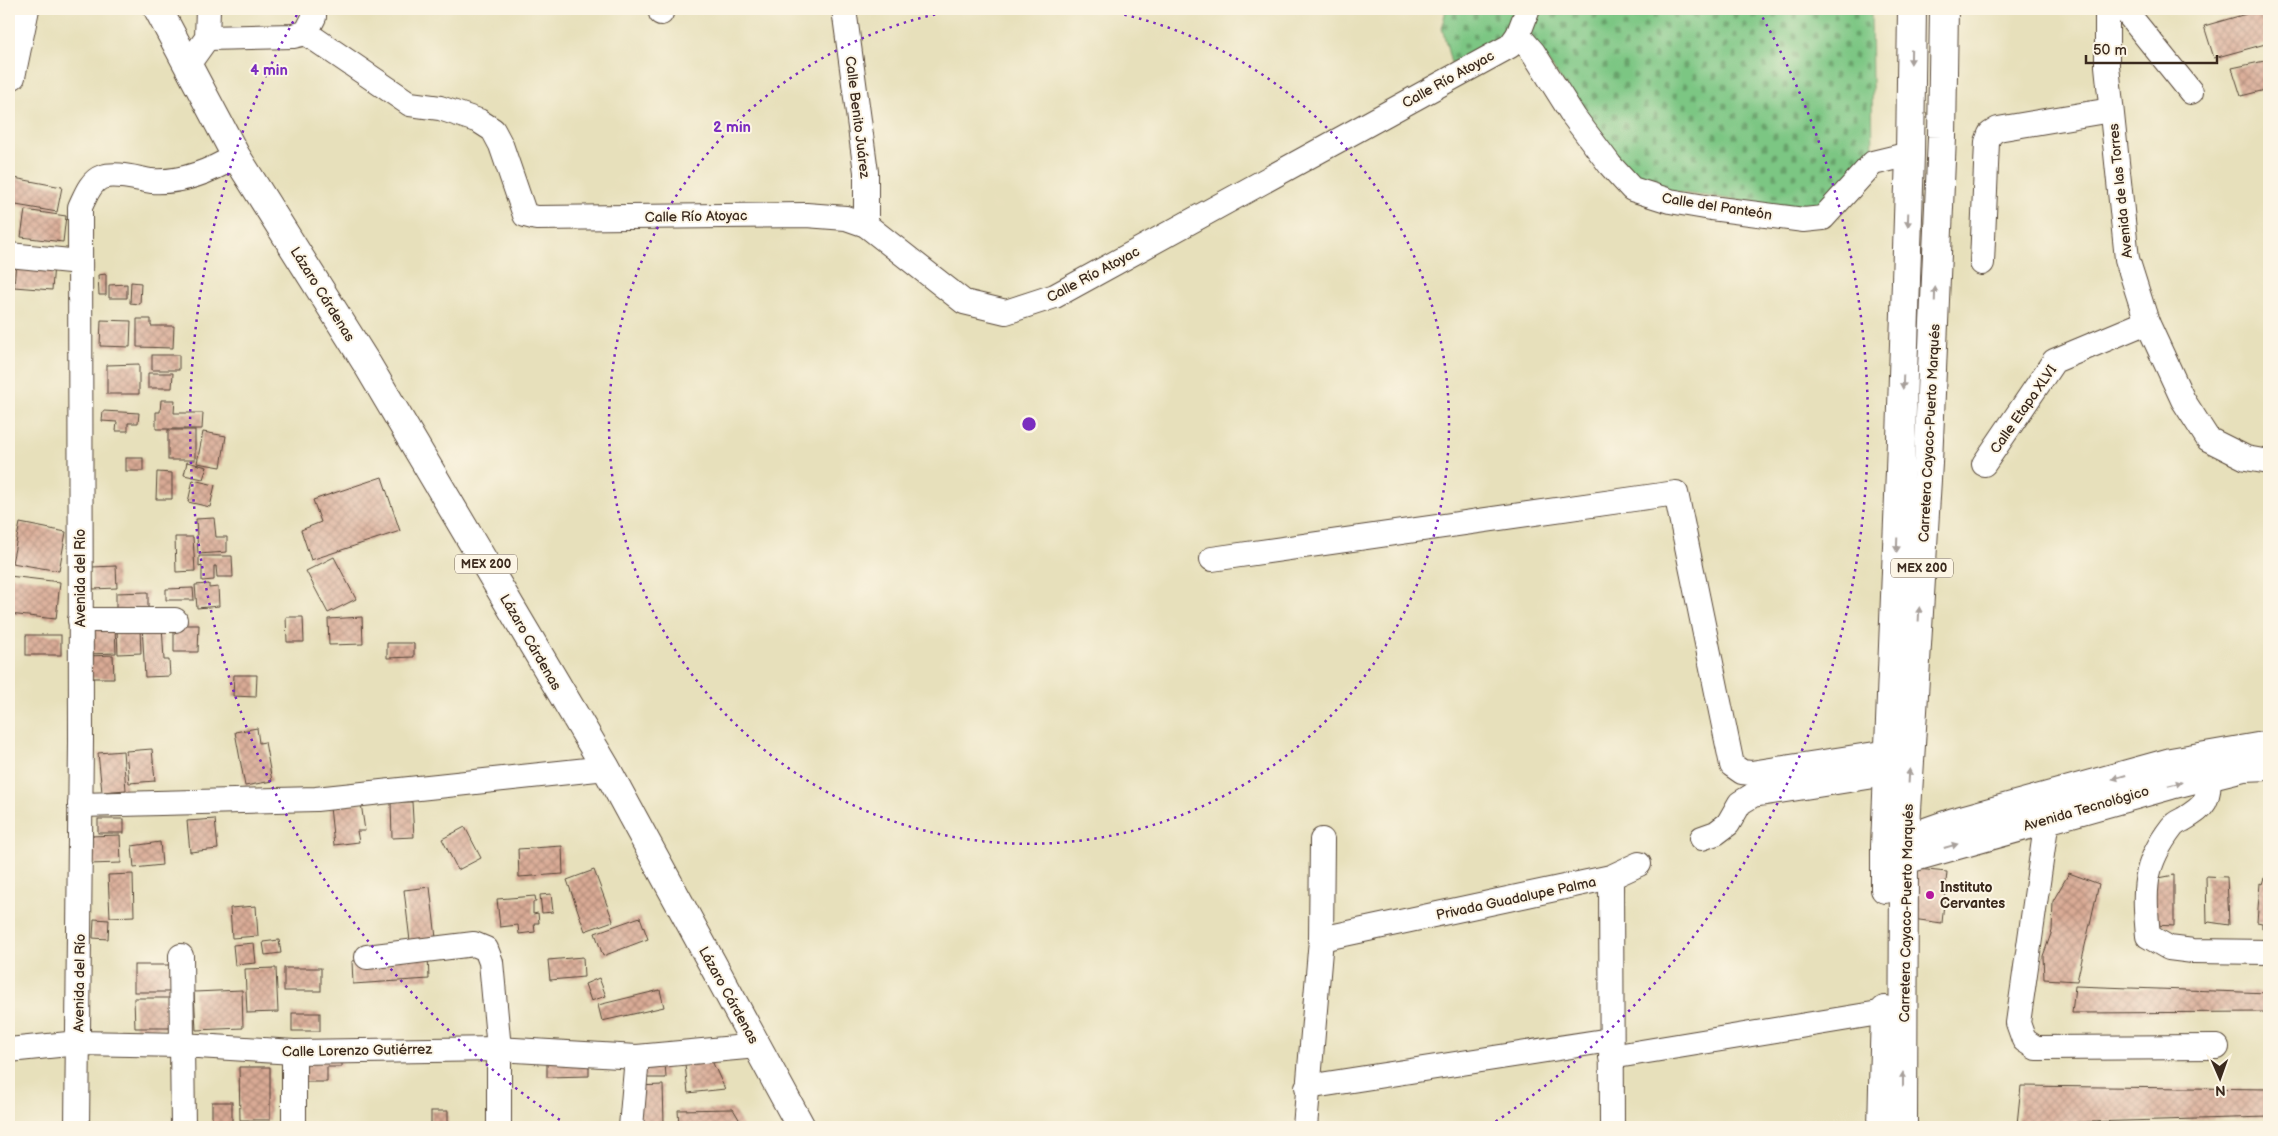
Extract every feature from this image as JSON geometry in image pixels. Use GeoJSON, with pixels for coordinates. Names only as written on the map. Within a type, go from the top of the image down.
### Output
{"type":"FeatureCollection","features":[{"type":"Feature","properties":{"kind":"main road","name":"Lázaro Cárdenas"},"geometry":{"type":"LineString","coordinates":[[158,9],[236,156],[367,364],[606,768],[801,1127]]}},
{"type":"Feature","properties":{"kind":"main road","name":"Carretera Cayaco-Puerto Marqués"},"geometry":{"type":"LineString","coordinates":[[1902,1127],[1895,852],[1888,763],[1910,154],[1912,9]]}},
{"type":"Feature","properties":{"kind":"main road","name":"Carretera Cayaco-Puerto Marqués"},"geometry":{"type":"LineString","coordinates":[[1882,1127],[1885,1012],[1895,852],[1928,463],[1942,137],[1944,9]]}},
{"type":"Feature","properties":{"kind":"main road","name":"Avenida Tecnológico"},"geometry":{"type":"LineString","coordinates":[[1895,852],[1954,822],[2171,762],[2269,745]]}},
{"type":"Feature","properties":{"kind":"main road","name":"Avenida Tecnológico"},"geometry":{"type":"LineString","coordinates":[[1895,852],[2047,819],[2244,767],[2269,766]]}},
{"type":"Feature","properties":{"kind":"street"},"geometry":{"type":"LineString","coordinates":[[13,78],[27,9]]}},
{"type":"Feature","properties":{"kind":"street"},"geometry":{"type":"LineString","coordinates":[[187,66],[207,38],[208,9]]}},
{"type":"Feature","properties":{"kind":"street"},"geometry":{"type":"LineString","coordinates":[[207,38],[293,36],[306,33],[314,17],[314,9]]}},
{"type":"Feature","properties":{"kind":"street","name":"Calle Benito Juárez"},"geometry":{"type":"LineString","coordinates":[[844,9],[866,172],[866,225]]}},
{"type":"Feature","properties":{"kind":"street","name":"Calle Río Atoyac"},"geometry":{"type":"LineString","coordinates":[[306,33],[410,104],[440,108],[479,121],[493,130],[501,145],[525,215],[536,218],[806,215],[846,218],[866,225],[964,302],[1006,312],[1055,296],[1510,46],[1518,35],[1528,9]]}},
{"type":"Feature","properties":{"kind":"street","name":"Avenida de las Torres"},"geometry":{"type":"LineString","coordinates":[[2110,9],[2107,13],[2107,66],[2127,259],[2147,322],[2183,400],[2208,439],[2246,458],[2269,462]]}},
{"type":"Feature","properties":{"kind":"street"},"geometry":{"type":"LineString","coordinates":[[2124,9],[2191,92]]}},
{"type":"Feature","properties":{"kind":"street","name":"Calle del Panteón"},"geometry":{"type":"LineString","coordinates":[[1518,35],[1533,52],[1574,117],[1610,166],[1632,189],[1670,201],[1804,220],[1823,218],[1873,163],[1910,154]]}},
{"type":"Feature","properties":{"kind":"street"},"geometry":{"type":"LineString","coordinates":[[1982,262],[1987,142],[1990,134],[1998,129],[2111,110]]}},
{"type":"Feature","properties":{"kind":"street","name":"Avenida del Río"},"geometry":{"type":"LineString","coordinates":[[77,1127],[80,805],[80,207],[89,187],[100,178],[111,176],[155,181],[187,178],[217,168],[236,156]]}},
{"type":"Feature","properties":{"kind":"street"},"geometry":{"type":"LineString","coordinates":[[9,255],[80,262]]}},
{"type":"Feature","properties":{"kind":"street","name":"Calle Etapa XLVI"},"geometry":{"type":"LineString","coordinates":[[1984,464],[2054,361],[2147,322]]}},
{"type":"Feature","properties":{"kind":"street"},"geometry":{"type":"LineString","coordinates":[[1212,559],[1676,493],[1732,765],[1742,772],[1751,773],[1888,763]]}},
{"type":"Feature","properties":{"kind":"street"},"geometry":{"type":"LineString","coordinates":[[80,620],[175,620]]}},
{"type":"Feature","properties":{"kind":"street"},"geometry":{"type":"LineString","coordinates":[[1702,838],[1716,833],[1728,824],[1740,803],[1753,795],[1888,763]]}},
{"type":"Feature","properties":{"kind":"street"},"geometry":{"type":"LineString","coordinates":[[80,805],[316,800],[606,768]]}},
{"type":"Feature","properties":{"kind":"street"},"geometry":{"type":"LineString","coordinates":[[2209,776],[2208,798],[2196,812],[2173,825],[2149,864],[2144,892],[2148,936],[2169,948],[2193,952],[2269,952]]}},
{"type":"Feature","properties":{"kind":"street"},"geometry":{"type":"LineString","coordinates":[[2047,819],[2018,1023],[2024,1040],[2036,1048],[2217,1047]]}},
{"type":"Feature","properties":{"kind":"street"},"geometry":{"type":"LineString","coordinates":[[1305,1127],[1321,939],[1322,840]]}},
{"type":"Feature","properties":{"kind":"street"},"geometry":{"type":"LineString","coordinates":[[1611,877],[1639,864]]}},
{"type":"Feature","properties":{"kind":"street","name":"Privada Guadalupe Palma"},"geometry":{"type":"LineString","coordinates":[[1321,939],[1611,877],[1612,1127]]}},
{"type":"Feature","properties":{"kind":"street"},"geometry":{"type":"LineString","coordinates":[[367,957],[474,944],[486,949],[491,962],[499,1049],[500,1127]]}},
{"type":"Feature","properties":{"kind":"street"},"geometry":{"type":"LineString","coordinates":[[181,956],[183,1127]]}},
{"type":"Feature","properties":{"kind":"street"},"geometry":{"type":"LineString","coordinates":[[1307,1087],[1885,1012]]}},
{"type":"Feature","properties":{"kind":"street","name":"Calle Lorenzo Gutiérrez"},"geometry":{"type":"LineString","coordinates":[[9,1050],[78,1043],[182,1045],[294,1052],[499,1049],[637,1057],[756,1046]]}},
{"type":"Feature","properties":{"kind":"street"},"geometry":{"type":"LineString","coordinates":[[294,1052],[294,1127]]}},
{"type":"Feature","properties":{"kind":"street"},"geometry":{"type":"LineString","coordinates":[[631,1127],[637,1057]]}},
{"type":"Feature","properties":{"kind":"green space"},"geometry":{"type":"Polygon","coordinates":[[[1446,9],[1871,9],[1873,157],[1814,210],[1636,187],[1526,30],[1451,63],[1442,28],[1446,9]]]}},
{"type":"Feature","properties":{"kind":"building"},"geometry":{"type":"Polygon","coordinates":[[[2245,9],[2269,9],[2269,43],[2214,58],[2204,26],[2246,14],[2245,9]]]}},
{"type":"Feature","properties":{"kind":"building"},"geometry":{"type":"Polygon","coordinates":[[[2269,60],[2269,89],[2241,96],[2232,68],[2269,60]]]}},
{"type":"Feature","properties":{"kind":"building"},"geometry":{"type":"Polygon","coordinates":[[[14,178],[62,187],[57,212],[10,204],[14,178]]]}},
{"type":"Feature","properties":{"kind":"building"},"geometry":{"type":"Polygon","coordinates":[[[25,210],[66,216],[63,242],[21,237],[25,210]]]}},
{"type":"Feature","properties":{"kind":"building"},"geometry":{"type":"Polygon","coordinates":[[[9,213],[14,213],[12,240],[9,240],[9,213]]]}},
{"type":"Feature","properties":{"kind":"building"},"geometry":{"type":"Polygon","coordinates":[[[16,261],[54,264],[52,290],[14,287],[16,261]]]}},
{"type":"Feature","properties":{"kind":"building"},"geometry":{"type":"Polygon","coordinates":[[[106,274],[106,295],[99,295],[98,275],[106,274]]]}},
{"type":"Feature","properties":{"kind":"building"},"geometry":{"type":"Polygon","coordinates":[[[131,282],[141,283],[140,304],[130,303],[131,282]]]}},
{"type":"Feature","properties":{"kind":"building"},"geometry":{"type":"Polygon","coordinates":[[[127,284],[127,298],[109,298],[109,285],[127,284]]]}},
{"type":"Feature","properties":{"kind":"building"},"geometry":{"type":"Polygon","coordinates":[[[137,319],[151,319],[151,326],[174,326],[173,348],[137,347],[137,319]]]}},
{"type":"Feature","properties":{"kind":"building"},"geometry":{"type":"Polygon","coordinates":[[[101,320],[131,321],[130,347],[100,346],[101,320]]]}},
{"type":"Feature","properties":{"kind":"building"},"geometry":{"type":"Polygon","coordinates":[[[152,355],[179,355],[179,370],[152,370],[152,355]]]}},
{"type":"Feature","properties":{"kind":"building"},"geometry":{"type":"Polygon","coordinates":[[[139,364],[139,394],[107,394],[107,365],[139,364]]]}},
{"type":"Feature","properties":{"kind":"building"},"geometry":{"type":"Polygon","coordinates":[[[148,373],[173,373],[172,388],[148,388],[148,373]]]}},
{"type":"Feature","properties":{"kind":"building"},"geometry":{"type":"Polygon","coordinates":[[[161,400],[175,400],[174,413],[203,413],[202,429],[156,429],[156,412],[160,412],[161,400]]]}},
{"type":"Feature","properties":{"kind":"building"},"geometry":{"type":"Polygon","coordinates":[[[103,411],[139,413],[138,423],[128,423],[128,431],[116,431],[117,422],[102,421],[103,411]]]}},
{"type":"Feature","properties":{"kind":"building"},"geometry":{"type":"Polygon","coordinates":[[[168,430],[195,430],[195,460],[168,460],[168,430]]]}},
{"type":"Feature","properties":{"kind":"building"},"geometry":{"type":"Polygon","coordinates":[[[203,432],[226,436],[221,467],[197,463],[203,432]]]}},
{"type":"Feature","properties":{"kind":"building"},"geometry":{"type":"Polygon","coordinates":[[[126,458],[143,458],[143,471],[126,471],[126,458]]]}},
{"type":"Feature","properties":{"kind":"building"},"geometry":{"type":"Polygon","coordinates":[[[187,462],[207,467],[203,479],[184,475],[187,462]]]}},
{"type":"Feature","properties":{"kind":"building"},"geometry":{"type":"Polygon","coordinates":[[[157,472],[172,473],[172,499],[156,499],[157,472]]]}},
{"type":"Feature","properties":{"kind":"building"},"geometry":{"type":"Polygon","coordinates":[[[382,477],[400,531],[311,560],[301,530],[321,522],[313,500],[382,477]]]}},
{"type":"Feature","properties":{"kind":"building"},"geometry":{"type":"Polygon","coordinates":[[[193,480],[215,485],[210,507],[188,502],[193,480]]]}},
{"type":"Feature","properties":{"kind":"building"},"geometry":{"type":"Polygon","coordinates":[[[214,518],[216,537],[227,537],[227,552],[198,554],[196,519],[214,518]]]}},
{"type":"Feature","properties":{"kind":"building"},"geometry":{"type":"Polygon","coordinates":[[[20,523],[66,532],[59,571],[12,563],[20,523]]]}},
{"type":"Feature","properties":{"kind":"building"},"geometry":{"type":"Polygon","coordinates":[[[175,537],[193,537],[195,571],[176,572],[175,537]]]}},
{"type":"Feature","properties":{"kind":"building"},"geometry":{"type":"Polygon","coordinates":[[[199,556],[232,556],[233,577],[217,577],[216,566],[214,566],[214,580],[202,581],[202,566],[199,567],[199,556]]]}},
{"type":"Feature","properties":{"kind":"building"},"geometry":{"type":"Polygon","coordinates":[[[334,557],[356,599],[328,613],[306,571],[334,557]]]}},
{"type":"Feature","properties":{"kind":"building"},"geometry":{"type":"Polygon","coordinates":[[[116,566],[117,588],[93,589],[92,567],[116,566]]]}},
{"type":"Feature","properties":{"kind":"building"},"geometry":{"type":"Polygon","coordinates":[[[9,576],[60,582],[56,619],[9,614],[9,576]]]}},
{"type":"Feature","properties":{"kind":"building"},"geometry":{"type":"Polygon","coordinates":[[[209,584],[209,588],[218,587],[219,606],[197,608],[195,585],[209,584]]]}},
{"type":"Feature","properties":{"kind":"building"},"geometry":{"type":"Polygon","coordinates":[[[193,588],[194,600],[166,600],[166,589],[193,588]]]}},
{"type":"Feature","properties":{"kind":"building"},"geometry":{"type":"Polygon","coordinates":[[[148,592],[148,616],[116,616],[116,593],[148,592]]]}},
{"type":"Feature","properties":{"kind":"building"},"geometry":{"type":"Polygon","coordinates":[[[286,617],[303,617],[304,642],[287,642],[286,617]]]}},
{"type":"Feature","properties":{"kind":"building"},"geometry":{"type":"Polygon","coordinates":[[[362,617],[363,644],[329,645],[328,619],[362,617]]]}},
{"type":"Feature","properties":{"kind":"building"},"geometry":{"type":"Polygon","coordinates":[[[162,625],[164,660],[169,660],[170,676],[145,677],[142,626],[162,625]]]}},
{"type":"Feature","properties":{"kind":"building"},"geometry":{"type":"Polygon","coordinates":[[[174,625],[199,625],[198,652],[174,652],[174,625]]]}},
{"type":"Feature","properties":{"kind":"building"},"geometry":{"type":"Polygon","coordinates":[[[115,627],[116,653],[87,654],[86,628],[115,627]]]}},
{"type":"Feature","properties":{"kind":"building"},"geometry":{"type":"Polygon","coordinates":[[[140,629],[141,653],[118,654],[117,630],[140,629]]]}},
{"type":"Feature","properties":{"kind":"building"},"geometry":{"type":"Polygon","coordinates":[[[26,635],[61,635],[61,655],[26,655],[26,635]]]}},
{"type":"Feature","properties":{"kind":"building"},"geometry":{"type":"Polygon","coordinates":[[[387,643],[414,643],[414,657],[387,658],[387,643]]]}},
{"type":"Feature","properties":{"kind":"building"},"geometry":{"type":"Polygon","coordinates":[[[113,655],[114,678],[88,678],[87,656],[113,655]]]}},
{"type":"Feature","properties":{"kind":"building"},"geometry":{"type":"Polygon","coordinates":[[[234,675],[257,675],[256,697],[233,696],[234,675]]]}},
{"type":"Feature","properties":{"kind":"building"},"geometry":{"type":"Polygon","coordinates":[[[257,728],[259,743],[265,742],[272,781],[245,786],[235,732],[257,728]]]}},
{"type":"Feature","properties":{"kind":"building"},"geometry":{"type":"Polygon","coordinates":[[[152,749],[155,781],[129,783],[126,751],[152,749]]]}},
{"type":"Feature","properties":{"kind":"building"},"geometry":{"type":"Polygon","coordinates":[[[123,751],[126,790],[102,792],[98,753],[123,751]]]}},
{"type":"Feature","properties":{"kind":"building"},"geometry":{"type":"Polygon","coordinates":[[[391,802],[412,802],[414,837],[392,838],[391,802]]]}},
{"type":"Feature","properties":{"kind":"building"},"geometry":{"type":"Polygon","coordinates":[[[361,803],[365,831],[357,831],[359,842],[334,845],[330,807],[361,803]]]}},
{"type":"Feature","properties":{"kind":"building"},"geometry":{"type":"Polygon","coordinates":[[[98,819],[124,819],[124,833],[98,833],[98,819]]]}},
{"type":"Feature","properties":{"kind":"building"},"geometry":{"type":"Polygon","coordinates":[[[215,819],[218,849],[190,852],[187,821],[215,819]]]}},
{"type":"Feature","properties":{"kind":"building"},"geometry":{"type":"Polygon","coordinates":[[[465,827],[481,858],[458,870],[442,839],[465,827]]]}},
{"type":"Feature","properties":{"kind":"building"},"geometry":{"type":"Polygon","coordinates":[[[120,835],[121,863],[89,864],[89,836],[120,835]]]}},
{"type":"Feature","properties":{"kind":"building"},"geometry":{"type":"Polygon","coordinates":[[[160,842],[162,865],[134,868],[132,846],[160,842]]]}},
{"type":"Feature","properties":{"kind":"building"},"geometry":{"type":"Polygon","coordinates":[[[562,846],[563,874],[519,877],[518,849],[562,846]]]}},
{"type":"Feature","properties":{"kind":"building","name":"Instituto Cervantes"},"geometry":{"type":"Polygon","coordinates":[[[1917,869],[1947,872],[1942,923],[1912,919],[1917,869]]]}},
{"type":"Feature","properties":{"kind":"building"},"geometry":{"type":"Polygon","coordinates":[[[594,870],[613,921],[585,931],[567,880],[594,870]]]}},
{"type":"Feature","properties":{"kind":"building"},"geometry":{"type":"Polygon","coordinates":[[[2069,873],[2099,884],[2077,981],[2044,979],[2043,956],[2052,931],[2053,901],[2069,873]]]}},
{"type":"Feature","properties":{"kind":"building"},"geometry":{"type":"Polygon","coordinates":[[[133,874],[134,916],[110,917],[108,875],[133,874]]]}},
{"type":"Feature","properties":{"kind":"building"},"geometry":{"type":"Polygon","coordinates":[[[2174,875],[2174,926],[2154,925],[2149,880],[2174,875]]]}},
{"type":"Feature","properties":{"kind":"building"},"geometry":{"type":"Polygon","coordinates":[[[2206,876],[2227,877],[2229,925],[2209,922],[2207,924],[2206,876]]]}},
{"type":"Feature","properties":{"kind":"building"},"geometry":{"type":"Polygon","coordinates":[[[2269,877],[2269,928],[2262,928],[2262,923],[2257,922],[2260,883],[2262,884],[2264,878],[2269,877]]]}},
{"type":"Feature","properties":{"kind":"building"},"geometry":{"type":"Polygon","coordinates":[[[430,887],[436,938],[410,941],[404,890],[430,887]]]}},
{"type":"Feature","properties":{"kind":"building"},"geometry":{"type":"Polygon","coordinates":[[[551,894],[553,912],[542,913],[540,895],[551,894]]]}},
{"type":"Feature","properties":{"kind":"building"},"geometry":{"type":"Polygon","coordinates":[[[535,896],[536,902],[533,902],[533,914],[538,913],[539,923],[534,923],[535,932],[519,934],[518,925],[500,927],[497,899],[535,896]]]}},
{"type":"Feature","properties":{"kind":"building"},"geometry":{"type":"Polygon","coordinates":[[[256,906],[258,936],[232,938],[230,908],[256,906]]]}},
{"type":"Feature","properties":{"kind":"building"},"geometry":{"type":"Polygon","coordinates":[[[640,917],[648,939],[603,956],[595,933],[640,917]]]}},
{"type":"Feature","properties":{"kind":"building"},"geometry":{"type":"Polygon","coordinates":[[[94,919],[109,920],[108,939],[93,938],[94,919]]]}},
{"type":"Feature","properties":{"kind":"building"},"geometry":{"type":"Polygon","coordinates":[[[279,940],[281,953],[265,955],[263,942],[279,940]]]}},
{"type":"Feature","properties":{"kind":"building"},"geometry":{"type":"Polygon","coordinates":[[[254,943],[256,963],[235,965],[233,945],[254,943]]]}},
{"type":"Feature","properties":{"kind":"building"},"geometry":{"type":"Polygon","coordinates":[[[428,956],[429,979],[353,984],[352,961],[428,956]]]}},
{"type":"Feature","properties":{"kind":"building"},"geometry":{"type":"Polygon","coordinates":[[[583,957],[584,977],[550,980],[548,960],[583,957]]]}},
{"type":"Feature","properties":{"kind":"building"},"geometry":{"type":"Polygon","coordinates":[[[134,965],[171,965],[171,992],[134,992],[134,965]]]}},
{"type":"Feature","properties":{"kind":"building"},"geometry":{"type":"Polygon","coordinates":[[[276,968],[278,1012],[247,1013],[245,969],[276,968]]]}},
{"type":"Feature","properties":{"kind":"building"},"geometry":{"type":"Polygon","coordinates":[[[284,968],[321,968],[321,991],[284,991],[284,968]]]}},
{"type":"Feature","properties":{"kind":"building"},"geometry":{"type":"Polygon","coordinates":[[[599,978],[606,996],[591,1001],[585,984],[599,978]]]}},
{"type":"Feature","properties":{"kind":"building"},"geometry":{"type":"Polygon","coordinates":[[[2075,986],[2269,993],[2269,1012],[2072,1013],[2075,986]]]}},
{"type":"Feature","properties":{"kind":"building"},"geometry":{"type":"Polygon","coordinates":[[[242,990],[243,1028],[196,1030],[194,992],[242,990]]]}},
{"type":"Feature","properties":{"kind":"building"},"geometry":{"type":"Polygon","coordinates":[[[660,990],[664,1007],[602,1021],[598,1005],[660,990]]]}},
{"type":"Feature","properties":{"kind":"building"},"geometry":{"type":"Polygon","coordinates":[[[134,998],[171,998],[171,1028],[135,1028],[134,998]]]}},
{"type":"Feature","properties":{"kind":"building"},"geometry":{"type":"Polygon","coordinates":[[[292,1013],[320,1013],[320,1031],[292,1031],[292,1013]]]}},
{"type":"Feature","properties":{"kind":"building"},"geometry":{"type":"Polygon","coordinates":[[[304,1056],[342,1056],[342,1067],[327,1067],[327,1082],[304,1082],[304,1056]]]}},
{"type":"Feature","properties":{"kind":"building"},"geometry":{"type":"Polygon","coordinates":[[[637,1060],[665,1060],[666,1078],[638,1078],[637,1060]]]}},
{"type":"Feature","properties":{"kind":"building"},"geometry":{"type":"Polygon","coordinates":[[[547,1061],[589,1061],[589,1076],[547,1077],[547,1061]]]}},
{"type":"Feature","properties":{"kind":"building"},"geometry":{"type":"Polygon","coordinates":[[[712,1061],[725,1089],[688,1093],[685,1064],[712,1061]]]}},
{"type":"Feature","properties":{"kind":"building"},"geometry":{"type":"Polygon","coordinates":[[[239,1067],[270,1067],[270,1120],[240,1120],[239,1067]]]}},
{"type":"Feature","properties":{"kind":"building"},"geometry":{"type":"Polygon","coordinates":[[[663,1085],[664,1123],[637,1124],[636,1086],[663,1085]]]}},
{"type":"Feature","properties":{"kind":"building"},"geometry":{"type":"Polygon","coordinates":[[[2021,1086],[2269,1089],[2269,1117],[2017,1124],[2021,1086]]]}},
{"type":"Feature","properties":{"kind":"building"},"geometry":{"type":"Polygon","coordinates":[[[212,1102],[232,1102],[232,1127],[212,1127],[212,1102]]]}},
{"type":"Feature","properties":{"kind":"building"},"geometry":{"type":"Polygon","coordinates":[[[733,1109],[743,1126],[679,1127],[678,1110],[733,1109]]]}},
{"type":"Feature","properties":{"kind":"building"},"geometry":{"type":"Polygon","coordinates":[[[431,1111],[448,1111],[448,1125],[431,1125],[431,1111]]]}},
{"type":"Feature","properties":{"kind":"place","name":"Instituto Cervantes"},"geometry":{"type":"Point","coordinates":[1930,895]}}]}
